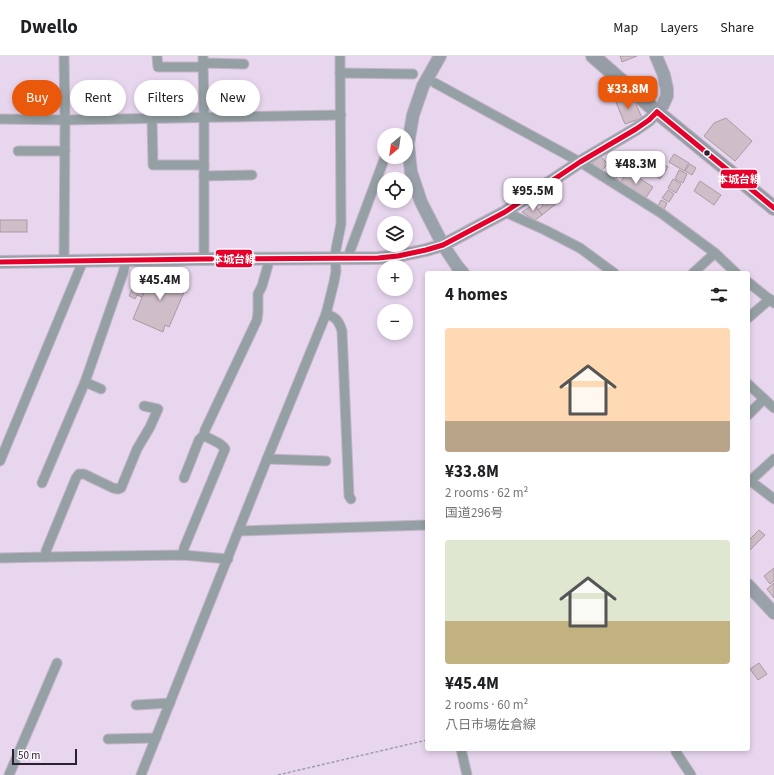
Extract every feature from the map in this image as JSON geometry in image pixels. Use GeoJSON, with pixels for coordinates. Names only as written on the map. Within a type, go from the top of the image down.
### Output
{"type":"FeatureCollection","features":[{"type":"Feature","properties":{"kind":"highway"},"geometry":{"type":"LineString","coordinates":[[593,56],[657,112],[774,208]]}},
{"type":"Feature","properties":{"kind":"main road"},"geometry":{"type":"LineString","coordinates":[[440,56],[423,86],[413,115],[408,144],[411,172],[421,202],[443,245],[461,271]]}},
{"type":"Feature","properties":{"kind":"main road"},"geometry":{"type":"LineString","coordinates":[[0,262],[378,258],[398,256],[443,245],[505,212],[580,162],[649,120],[663,105],[667,96],[664,75],[656,56]]}},
{"type":"Feature","properties":{"kind":"main road"},"geometry":{"type":"LineString","coordinates":[[750,587],[774,613]]}},
{"type":"Feature","properties":{"kind":"street"},"geometry":{"type":"LineString","coordinates":[[64,56],[64,261]]}},
{"type":"Feature","properties":{"kind":"street"},"geometry":{"type":"LineString","coordinates":[[157,56],[158,67],[203,62],[244,64]]}},
{"type":"Feature","properties":{"kind":"street"},"geometry":{"type":"LineString","coordinates":[[141,775],[326,314],[335,276],[335,258],[341,224],[340,56]]}},
{"type":"Feature","properties":{"kind":"street"},"geometry":{"type":"LineString","coordinates":[[203,62],[204,259]]}},
{"type":"Feature","properties":{"kind":"street"},"geometry":{"type":"LineString","coordinates":[[340,73],[413,74]]}},
{"type":"Feature","properties":{"kind":"street"},"geometry":{"type":"LineString","coordinates":[[436,84],[580,162],[661,213],[715,253],[734,271]]}},
{"type":"Feature","properties":{"kind":"street"},"geometry":{"type":"LineString","coordinates":[[0,119],[65,120],[341,115]]}},
{"type":"Feature","properties":{"kind":"street"},"geometry":{"type":"LineString","coordinates":[[152,118],[153,165],[204,165]]}},
{"type":"Feature","properties":{"kind":"street"},"geometry":{"type":"LineString","coordinates":[[18,151],[65,151]]}},
{"type":"Feature","properties":{"kind":"street"},"geometry":{"type":"LineString","coordinates":[[350,251],[382,164]]}},
{"type":"Feature","properties":{"kind":"street"},"geometry":{"type":"LineString","coordinates":[[204,176],[252,175]]}},
{"type":"Feature","properties":{"kind":"street"},"geometry":{"type":"LineString","coordinates":[[505,212],[580,248],[611,271]]}},
{"type":"Feature","properties":{"kind":"street"},"geometry":{"type":"LineString","coordinates":[[695,271],[715,253]]}},
{"type":"Feature","properties":{"kind":"street"},"geometry":{"type":"LineString","coordinates":[[184,478],[199,440],[204,435],[257,320],[258,294],[264,280],[270,258]]}},
{"type":"Feature","properties":{"kind":"street"},"geometry":{"type":"LineString","coordinates":[[42,483],[85,382],[123,273],[126,260]]}},
{"type":"Feature","properties":{"kind":"street"},"geometry":{"type":"LineString","coordinates":[[0,461],[83,261]]}},
{"type":"Feature","properties":{"kind":"street"},"geometry":{"type":"LineString","coordinates":[[750,284],[773,302],[750,317]]}},
{"type":"Feature","properties":{"kind":"street"},"geometry":{"type":"LineString","coordinates":[[326,314],[333,316],[338,320],[342,331],[350,499]]}},
{"type":"Feature","properties":{"kind":"street"},"geometry":{"type":"LineString","coordinates":[[85,382],[100,389]]}},
{"type":"Feature","properties":{"kind":"street"},"geometry":{"type":"LineString","coordinates":[[750,386],[774,408]]}},
{"type":"Feature","properties":{"kind":"street"},"geometry":{"type":"LineString","coordinates":[[750,413],[764,399]]}},
{"type":"Feature","properties":{"kind":"street"},"geometry":{"type":"LineString","coordinates":[[46,556],[46,551],[79,474],[84,474],[113,488],[121,488],[137,449],[150,427],[158,409],[144,406]]}},
{"type":"Feature","properties":{"kind":"street"},"geometry":{"type":"LineString","coordinates":[[183,555],[184,548],[225,448],[222,444],[204,435]]}},
{"type":"Feature","properties":{"kind":"street"},"geometry":{"type":"LineString","coordinates":[[267,459],[326,461]]}},
{"type":"Feature","properties":{"kind":"street"},"geometry":{"type":"LineString","coordinates":[[750,480],[774,459]]}},
{"type":"Feature","properties":{"kind":"street"},"geometry":{"type":"LineString","coordinates":[[750,482],[774,499]]}},
{"type":"Feature","properties":{"kind":"street"},"geometry":{"type":"LineString","coordinates":[[239,531],[425,525]]}},
{"type":"Feature","properties":{"kind":"street"},"geometry":{"type":"LineString","coordinates":[[0,558],[46,556],[183,555],[228,559]]}},
{"type":"Feature","properties":{"kind":"street"},"geometry":{"type":"LineString","coordinates":[[9,775],[57,664]]}},
{"type":"Feature","properties":{"kind":"street"},"geometry":{"type":"LineString","coordinates":[[136,705],[170,703]]}},
{"type":"Feature","properties":{"kind":"street"},"geometry":{"type":"LineString","coordinates":[[108,739],[156,738]]}},
{"type":"Feature","properties":{"kind":"street"},"geometry":{"type":"LineString","coordinates":[[461,751],[467,775]]}},
{"type":"Feature","properties":{"kind":"street"},"geometry":{"type":"LineString","coordinates":[[676,752],[691,775]]}},
{"type":"Feature","properties":{"kind":"path"},"geometry":{"type":"LineString","coordinates":[[278,775],[425,740]]}},
{"type":"Feature","properties":{"kind":"building"},"geometry":{"type":"Polygon","coordinates":[[[620,56],[637,56],[622,62],[620,56]]]}},
{"type":"Feature","properties":{"kind":"building"},"geometry":{"type":"Polygon","coordinates":[[[626,96],[636,104],[642,118],[625,124],[615,100],[626,96]]]}},
{"type":"Feature","properties":{"kind":"building"},"geometry":{"type":"Polygon","coordinates":[[[726,118],[752,141],[735,161],[704,136],[714,123],[726,118]]]}},
{"type":"Feature","properties":{"kind":"building"},"geometry":{"type":"Polygon","coordinates":[[[674,154],[689,163],[684,171],[669,162],[674,154]]]}},
{"type":"Feature","properties":{"kind":"building"},"geometry":{"type":"Polygon","coordinates":[[[649,155],[668,167],[660,179],[642,167],[649,155]]]}},
{"type":"Feature","properties":{"kind":"building"},"geometry":{"type":"Polygon","coordinates":[[[600,156],[608,164],[600,172],[592,163],[600,156]]]}},
{"type":"Feature","properties":{"kind":"building"},"geometry":{"type":"Polygon","coordinates":[[[619,162],[626,168],[615,179],[608,172],[619,162]]]}},
{"type":"Feature","properties":{"kind":"building"},"geometry":{"type":"Polygon","coordinates":[[[690,164],[696,168],[692,175],[685,171],[690,164]]]}},
{"type":"Feature","properties":{"kind":"building"},"geometry":{"type":"Polygon","coordinates":[[[679,170],[687,174],[683,183],[675,179],[679,170]]]}},
{"type":"Feature","properties":{"kind":"building"},"geometry":{"type":"Polygon","coordinates":[[[628,171],[653,187],[645,199],[620,183],[628,171]]]}},
{"type":"Feature","properties":{"kind":"building"},"geometry":{"type":"Polygon","coordinates":[[[673,179],[681,184],[676,193],[668,188],[673,179]]]}},
{"type":"Feature","properties":{"kind":"building"},"geometry":{"type":"Polygon","coordinates":[[[700,181],[721,195],[714,205],[694,191],[700,181]]]}},
{"type":"Feature","properties":{"kind":"building"},"geometry":{"type":"Polygon","coordinates":[[[552,187],[559,196],[554,199],[557,203],[542,215],[538,210],[543,206],[537,197],[552,187]]]}},
{"type":"Feature","properties":{"kind":"building"},"geometry":{"type":"Polygon","coordinates":[[[668,190],[674,194],[669,202],[662,198],[668,190]]]}},
{"type":"Feature","properties":{"kind":"building"},"geometry":{"type":"Polygon","coordinates":[[[661,200],[667,203],[664,209],[658,206],[661,200]]]}},
{"type":"Feature","properties":{"kind":"building"},"geometry":{"type":"Polygon","coordinates":[[[534,204],[542,215],[535,220],[522,212],[534,204]]]}},
{"type":"Feature","properties":{"kind":"building"},"geometry":{"type":"Polygon","coordinates":[[[0,220],[27,220],[27,232],[0,232],[0,220]]]}},
{"type":"Feature","properties":{"kind":"building"},"geometry":{"type":"Polygon","coordinates":[[[154,269],[188,283],[169,327],[165,325],[163,332],[133,319],[154,269]]]}},
{"type":"Feature","properties":{"kind":"building"},"geometry":{"type":"Polygon","coordinates":[[[140,271],[151,276],[142,297],[137,295],[135,299],[129,296],[140,271]]]}},
{"type":"Feature","properties":{"kind":"building"},"geometry":{"type":"Polygon","coordinates":[[[759,530],[765,535],[750,550],[750,539],[759,530]]]}},
{"type":"Feature","properties":{"kind":"building"},"geometry":{"type":"Polygon","coordinates":[[[774,568],[774,581],[770,584],[764,576],[774,568]]]}},
{"type":"Feature","properties":{"kind":"building"},"geometry":{"type":"Polygon","coordinates":[[[774,583],[774,598],[767,589],[774,583]]]}},
{"type":"Feature","properties":{"kind":"building"},"geometry":{"type":"Polygon","coordinates":[[[759,663],[767,674],[758,680],[750,669],[759,663]]]}},
{"type":"Feature","properties":{"kind":"transit line","name":"本城台線"},"geometry":{"type":"LineString","coordinates":[[657,112],[774,208]]}},
{"type":"Feature","properties":{"kind":"transit line","name":"本城台線"},"geometry":{"type":"LineString","coordinates":[[0,262],[378,258],[398,256],[426,250],[443,245],[505,212],[580,162],[636,129],[657,112]]}}]}
